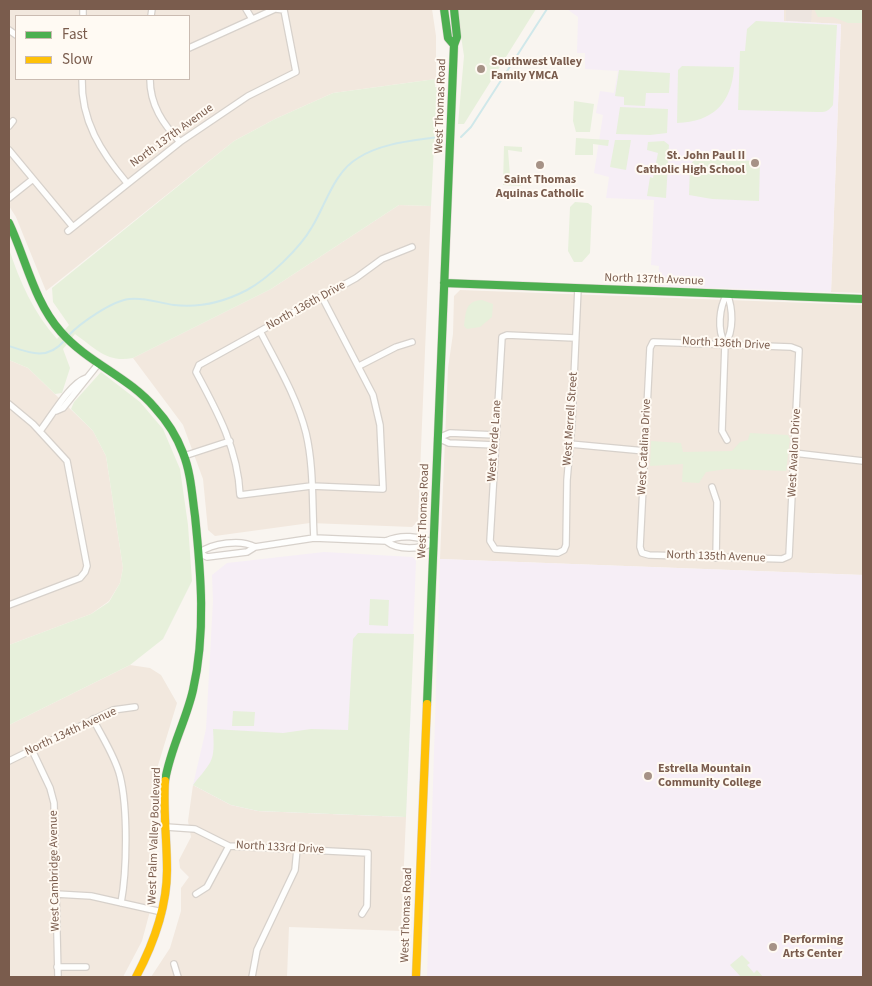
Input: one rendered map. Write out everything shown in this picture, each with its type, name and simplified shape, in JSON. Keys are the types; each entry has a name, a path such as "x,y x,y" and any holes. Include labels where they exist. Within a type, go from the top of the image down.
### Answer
{"street":[{"path":"246,9 252,19"},
{"path":"190,48 275,9 284,10"},
{"name":"West Thomas Road","path":"444,9 448,38 454,45"},
{"name":"West Thomas Road","path":"416,977 454,45 457,37 454,9"},
{"name":"North 137th Avenue","path":"33,179 70,229 180,142 248,96 296,72 284,10"},
{"path":"82,80 84,112 104,154 126,183"},
{"path":"150,80 154,106 165,125 180,142"},
{"path":"9,150 33,179 9,198"},
{"name":"West Palm Valley Boulevard","path":"9,223 37,295 62,332 99,363 138,390 154,407 171,428 184,456 190,481 199,553 202,601 200,654 193,693 167,770 167,871 162,912 154,942 136,977"},
{"name":"North 136th Drive","path":"230,441 219,414 196,372 199,365 356,278 382,259 412,247"},
{"name":"North 137th Avenue","path":"444,283 863,299"},
{"name":"West Merrell Street","path":"491,546 498,550 558,553 564,550 578,288"},
{"path":"725,344 720,336 722,303 727,294"},
{"path":"726,440 722,430 725,344 730,337 731,320 731,303 727,294"},
{"path":"184,456 230,441 239,474 240,495 311,486 383,489 380,425 373,395 322,297"},
{"path":"260,331 301,415 310,456 314,538"},
{"name":"West Verde Lane","path":"491,546 492,472 502,337 507,335 576,338"},
{"path":"358,366 412,342"},
{"name":"North 136th Drive","path":"654,342 725,344 799,350"},
{"name":"West Catalina Drive","path":"642,553 640,547 650,348 654,342"},
{"name":"West Avalon Drive","path":"789,556 799,350"},
{"path":"40,431 56,411 57,405 70,395 80,380 86,378 99,363"},
{"path":"9,404 33,424 67,461 86,566 85,572 80,578 9,605"},
{"path":"438,438 450,433 496,435"},
{"path":"438,438 449,443 495,445"},
{"path":"570,444 645,450"},
{"path":"794,454 863,461"},
{"path":"712,487 717,502 716,558"},
{"path":"255,547 246,542 206,548 199,553 207,557 247,552 255,547 314,538 386,541 395,537 422,538 433,543"},
{"path":"386,541 393,546 422,548 433,543"},
{"name":"North 135th Avenue","path":"642,553 649,555 716,558 782,559 789,556"},
{"name":"North 134th Avenue","path":"9,761 113,710 135,708"},
{"path":"93,720 120,776 126,867 121,904"},
{"name":"West Cambridge Avenue","path":"32,750 54,803 58,977"},
{"name":"North 133rd Drive","path":"166,827 195,829 229,846 368,853 367,906 362,914"},
{"path":"196,894 207,887 229,846"},
{"path":"252,977 257,950 295,870 296,849"},
{"path":"56,894 81,895 162,912"},
{"path":"174,964 178,977"},
{"path":"57,967 86,967"}],"shaded area":[{"path":"9,9 432,9 436,36 436,79 333,93 275,119 234,141 46,291 16,217 9,206"},
{"name":"St. John Paul II Catholic High School","path":"567,9 784,9 784,21 841,24 831,292 658,286 659,266 651,265 654,200 606,198 609,177 594,173 603,115 596,113 600,91 614,93 618,71 585,69 585,53 577,53 578,17"},
{"path":"784,9 863,9 863,293 831,292 841,24 784,21"},
{"path":"786,9 812,9 811,22 786,21"},
{"path":"399,205 431,206 418,521 412,527 310,523 215,536 208,530 203,479 183,425 133,358 271,289"},
{"path":"460,290 863,305 863,575 440,559 448,368 453,334 454,296"},
{"path":"9,360 28,368 93,431 106,456 123,568 120,583 109,601 91,614 9,645"},
{"path":"324,552 413,557 416,561 406,817 258,811 231,805 193,785 206,729 213,601 212,575 227,563"},
{"name":"Estrella Mountain Community College","path":"440,559 863,575 863,977 427,977"},
{"path":"130,665 150,668 161,675 177,703 156,772 154,896 142,941 123,977 9,977 9,725"},
{"path":"193,785 231,805 258,811 406,817 401,931 289,927 287,977 151,977 170,948 181,911 181,888 189,877 180,868 179,860 191,837 188,821"}],"green space":[{"name":"Southwest Valley Family YMCA","path":"457,9 536,9 464,124 458,124 464,56"},
{"path":"814,9 863,9 863,23 848,23 833,17 818,17"},
{"path":"756,21 837,25 833,105 830,109 820,112 738,110 740,51 745,51 747,29"},
{"path":"682,66 734,67 729,91 725,100 718,108 701,119 677,123 678,70"},
{"path":"619,70 670,73 669,93 646,93 645,106 624,105 624,97 615,96"},
{"path":"436,79 431,206 399,205 271,289 133,358 109,357 75,334 63,349 70,368 62,393 55,394 28,368 9,360 9,249 28,296 48,329 57,339 69,325 53,302 52,288 234,141 275,119 333,93"},
{"path":"574,101 594,104 590,132 576,132 573,121"},
{"path":"620,107 668,109 667,133 650,135 616,134"},
{"path":"576,138 609,140 608,146 593,144 593,155 575,155"},
{"path":"615,140 631,140 626,170 610,167"},
{"path":"664,141 669,145 666,198 647,196 650,177 653,178 658,153 647,150 648,142"},
{"path":"504,146 522,147 522,152 508,150 510,176 507,176 507,182 513,183 514,178 521,179 521,186 503,185"},
{"path":"695,159 760,161 759,201 712,199 689,195 690,165"},
{"path":"575,202 588,203 592,206 590,253 582,262 574,262 568,251 570,207"},
{"path":"482,300 493,304 492,317 480,327 467,329 464,326 467,308 472,303"},
{"path":"101,372 140,402 163,429 180,469 188,525 192,581 163,639 130,665 9,725 9,645 91,614 109,602 120,583 123,568 106,456 93,431 71,409 74,402"},
{"path":"750,433 788,435 790,439 786,471 727,469 706,472 699,483 682,482 683,464 650,466 651,441 681,443 683,452 732,451 740,442 748,440"},
{"path":"370,599 389,600 388,626 369,625"},
{"path":"358,633 414,634 406,817 258,811 231,805 193,785 209,765 213,755 213,729 283,733 311,729 348,730 353,639"},
{"path":"233,711 255,712 254,726 232,726"},
{"path":"742,955 750,963 747,965 754,973 757,970 763,977 741,977 730,965"}],"waterway":[{"path":"461,137 471,127 547,9"},
{"path":"68,336 97,313 129,299 152,300 174,305 193,306 221,301 247,290 274,270 300,244 312,227 331,189 350,164 377,149 407,141 438,137"},
{"path":"9,346 32,353 46,353 59,346 65,340"}],"traffic: fast":[{"path":"444,9 448,38 454,45"},
{"path":"427,704 454,45 457,37 454,9"},
{"path":"9,223 37,294 52,320 61,332 83,353 145,397 164,418 175,435 186,461 190,476 199,560 201,603 200,647 193,690 170,758 165,781"},
{"path":"444,283 863,299"}],"traffic: slow":[{"path":"416,977 427,704"},
{"path":"136,977 154,938 165,898 167,870 165,781"}],"place":[{"name":"Southwest Valley Family YMCA","path":"481,69"},
{"name":"St. John Paul II Catholic High School","path":"755,163"},
{"name":"Saint Thomas Aquinas Catholic","path":"540,165"},
{"name":"Estrella Mountain Community College","path":"648,776"},
{"name":"Performing Arts Center","path":"773,947"}]}
